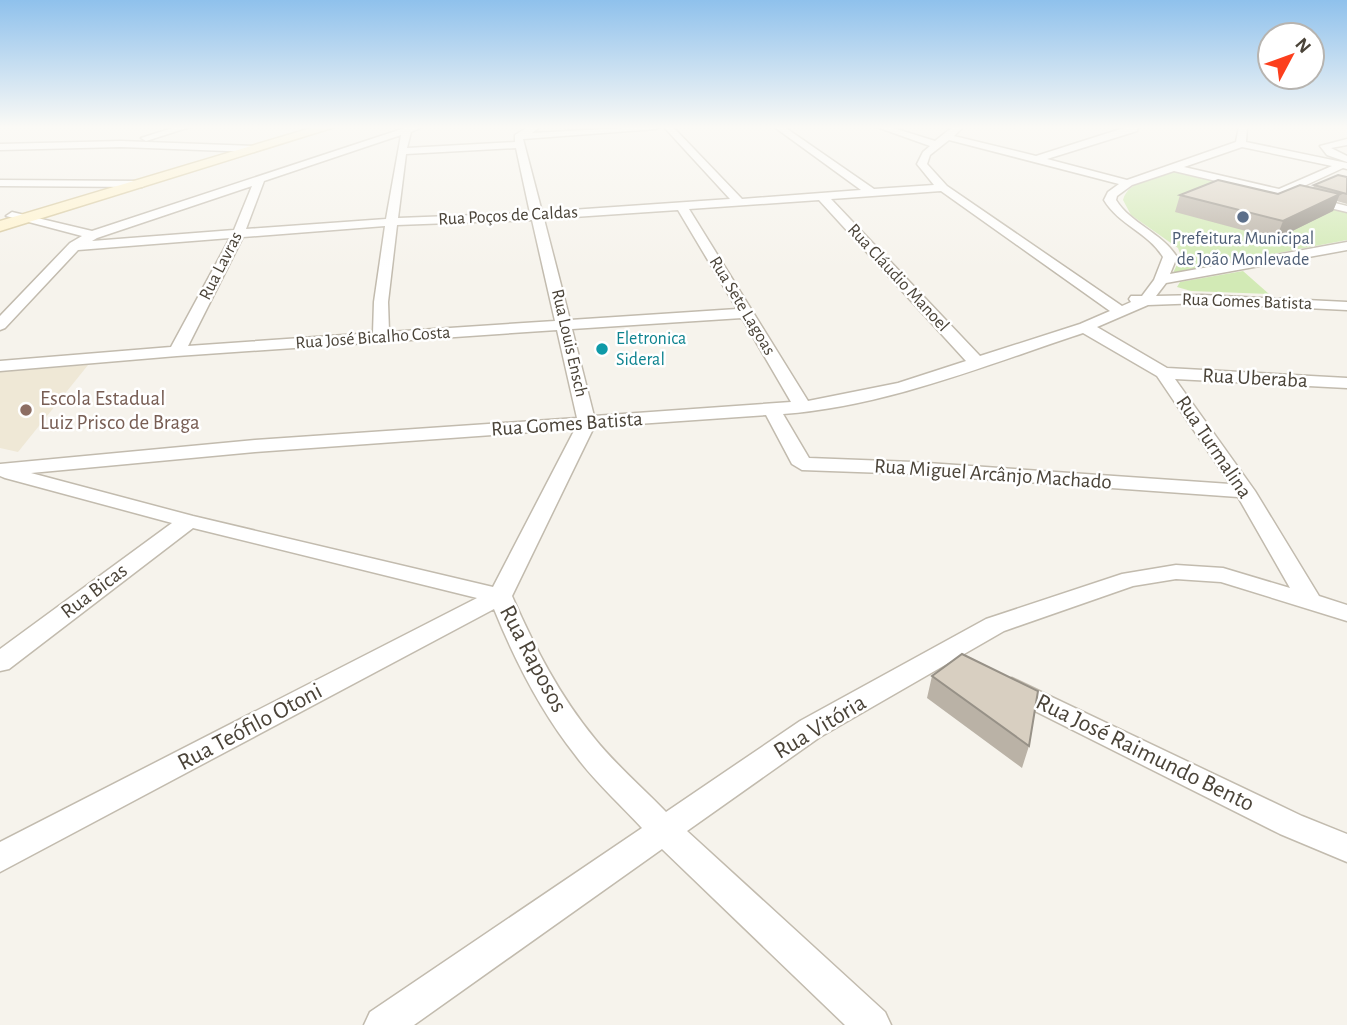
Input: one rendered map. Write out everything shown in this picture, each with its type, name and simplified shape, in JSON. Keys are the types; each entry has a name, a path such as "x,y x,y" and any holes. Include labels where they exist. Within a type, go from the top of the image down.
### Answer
{"street":[{"path":"9,220 166,174"},
{"path":"0,325 74,246 93,235 273,174"},
{"path":"381,338 381,302 398,174"},
{"name":"Rua Louis Ensch","path":"500,596 587,423 527,174"},
{"path":"712,174 738,201"},
{"path":"844,174 870,192"},
{"path":"928,174 943,188 1078,279 1121,312"},
{"path":"1094,174 1128,183"},
{"path":"1078,279 1110,292 1146,301 1161,279 1170,257 1166,247 1117,214 1110,200 1115,190 1153,174"},
{"path":"1202,174 1347,209"},
{"path":"1280,192 1321,174"},
{"name":"Rua Lavras","path":"177,351 239,233 260,178"},
{"path":"0,183 136,183"},
{"name":"Rua Poços de Caldas","path":"74,246 392,222 538,216 943,188"},
{"name":"Rua Cláudio Manoel","path":"821,195 976,362"},
{"name":"Rua Sete Lagoas","path":"681,205 803,407"},
{"path":"9,220 93,235"},
{"path":"1161,279 1347,246"},
{"path":"1316,253 1347,252"},
{"name":"Rua Gomes Batista","path":"0,470 255,446 773,411 902,387 1085,327 1146,301 1202,299 1347,306"},
{"name":"Rua José Bicalho Costa","path":"0,366 177,351 747,313"},
{"name":"Rua Turmalina","path":"1085,327 1163,373 1245,491 1310,600"},
{"name":"Rua Uberaba","path":"1163,373 1347,383"},
{"name":"Rua Miguel Arcânjo Machado","path":"773,411 802,464 913,468 1245,491"},
{"name":"Rua Raposos","path":"0,470 189,521 500,596 523,650 547,694 586,749 664,830 872,1025"},
{"name":"Rua Bicas","path":"0,662 189,521"},
{"name":"Rua Vitória","path":"383,1025 810,729 969,667 995,625 1130,579 1165,573 1223,575 1347,612"},
{"name":"Rua Teófilo Otoni","path":"0,858 500,596"},
{"name":"Rua José Raimundo Bento","path":"969,667 1292,825 1347,848"}],"shaded area":[{"name":"Escola Estadual Luiz Prisco de Braga","path":"88,365 18,452 0,448 0,372"}],"green space":[{"path":"1163,174 1192,174 1347,211 1347,240 1173,273 1181,256 1178,248 1131,215 1123,200 1126,193 1137,183"},
{"path":"1243,271 1269,294 1191,291 1177,287 1180,282"}],"building":[{"path":"1338,175 1347,177 1347,194 1314,185"},
{"path":"1218,180 1278,194 1300,185 1340,194 1283,221 1180,195"},
{"path":"962,654 1038,691 1029,746 932,676"}],"place":[{"name":"Prefeitura Municipal de João Monlevade","path":"1243,217"},
{"name":"Eletronica Sideral","path":"602,349"},
{"name":"Escola Estadual Luiz Prisco de Braga","path":"26,410"}]}
